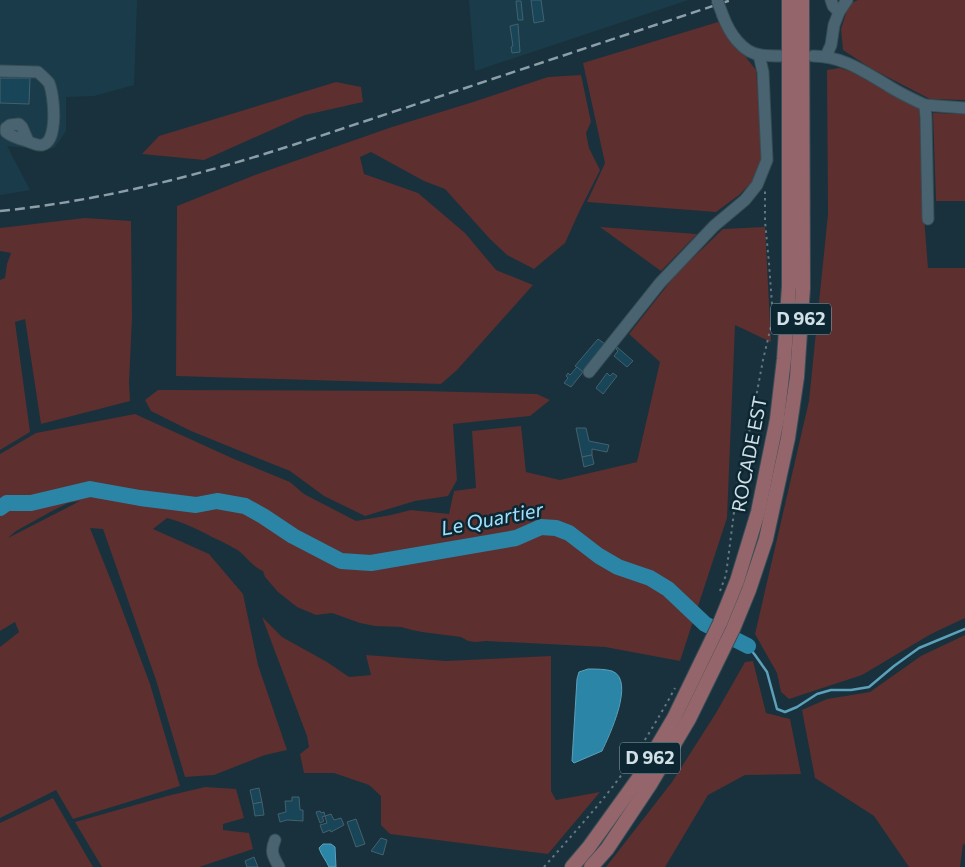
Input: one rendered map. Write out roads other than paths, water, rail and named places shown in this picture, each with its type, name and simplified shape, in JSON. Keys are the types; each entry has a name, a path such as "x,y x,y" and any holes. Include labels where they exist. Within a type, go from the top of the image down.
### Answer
{"main road":[{"name":"ROCADE EST","path":"572,867 589,847 638,779 674,718 714,638 737,581 758,512 776,420 784,359 789,286 789,0"},
{"name":"ROCADE EST","path":"591,867 607,849 651,784 689,719 733,629 749,590 766,539 788,438 797,376 804,288 802,0"}],"street":[{"path":"717,0 731,34 748,50 760,55 781,56"},
{"path":"831,0 833,6 839,12"},
{"path":"826,56 831,44 834,25 839,12 847,0"},
{"path":"589,372 660,283 714,226 745,200 757,185 767,160 763,72 760,55"},
{"path":"813,56 826,56 845,62 925,105 965,108"},
{"path":"0,71 38,72 48,83 54,109 50,139 40,145 28,142"},
{"path":"925,105 928,219"},
{"path":"275,840 272,847 272,855 279,867"}],"water":[{"path":"588,669 609,670 619,676 622,685 621,696 615,721 602,751 574,763 572,761 577,679 579,672"},
{"path":"323,844 331,844 335,847 336,867 329,867 322,855 319,848"}],"waterway":[{"name":"Le Quartier","path":"0,508 7,503 31,503 90,489 196,505 217,501 245,506 293,536 341,561 371,563 516,538 541,527 556,528 569,533 599,556 618,567 650,578 668,589 705,624 748,646"},
{"name":"Le Quartier","path":"748,646 767,672 777,709 785,712 797,707 817,694 831,690 851,690 869,687 919,648 965,629"}],"railway":[{"path":"0,211 38,207 113,194 223,166 296,144 731,0"}]}
